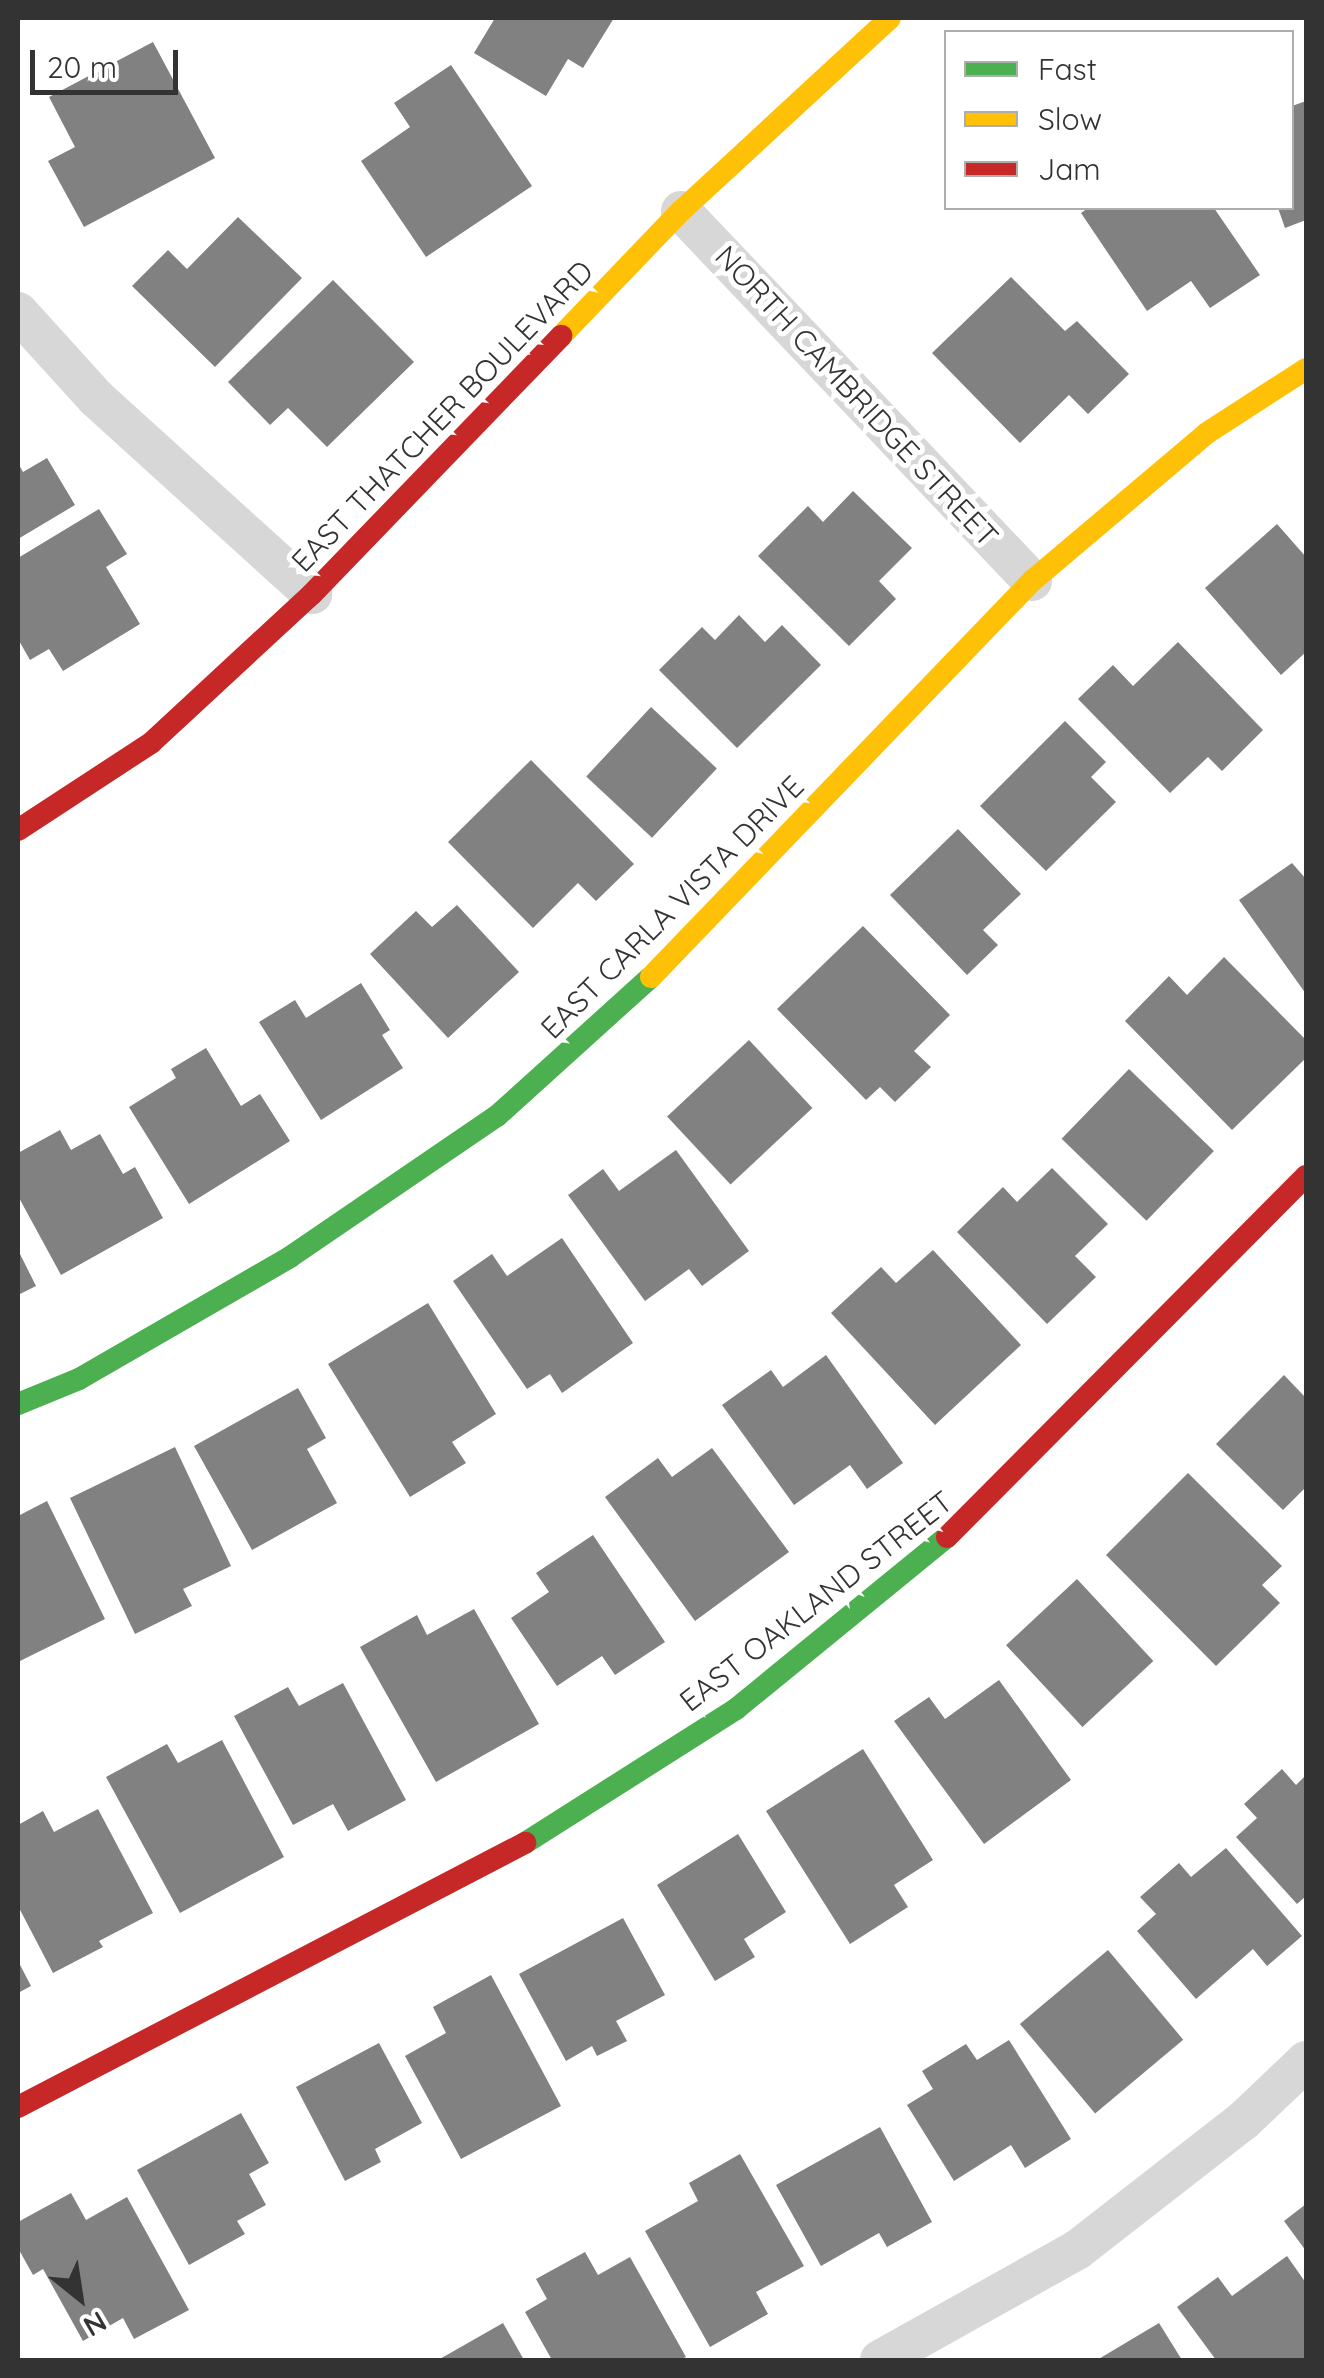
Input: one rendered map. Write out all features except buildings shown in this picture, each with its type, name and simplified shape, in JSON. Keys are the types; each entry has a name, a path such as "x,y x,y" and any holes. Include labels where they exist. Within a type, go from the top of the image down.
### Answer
{"street":[{"name":"EAST THATCHER BOULEVARD","path":"18,830 151,743 312,594 681,211 890,18"},
{"name":"NORTH CAMBRIDGE STREET","path":"681,211 1032,582"},
{"path":"18,312 96,398 312,594"},
{"name":"EAST CARLA VISTA DRIVE","path":"18,1404 78,1378 290,1257 497,1116 616,1013 1032,582 1207,433 1306,369"},
{"name":"EAST OAKLAND STREET","path":"18,2106 552,1829 736,1709 970,1519 1306,1176"},
{"path":"880,2360 1076,2250 1243,2121 1306,2062"}],"traffic: fast":[{"path":"18,1404 79,1379 290,1257 497,1116 651,977"},
{"path":"525,1843 736,1709 947,1537"}],"traffic: slow":[{"path":"561,336 681,211 890,18"},
{"path":"651,977 1032,581 1207,433 1306,369"}],"traffic: jam":[{"path":"18,830 151,743 312,594 561,336"},
{"path":"947,1537 1306,1176"},
{"path":"18,2107 525,1843"}]}
